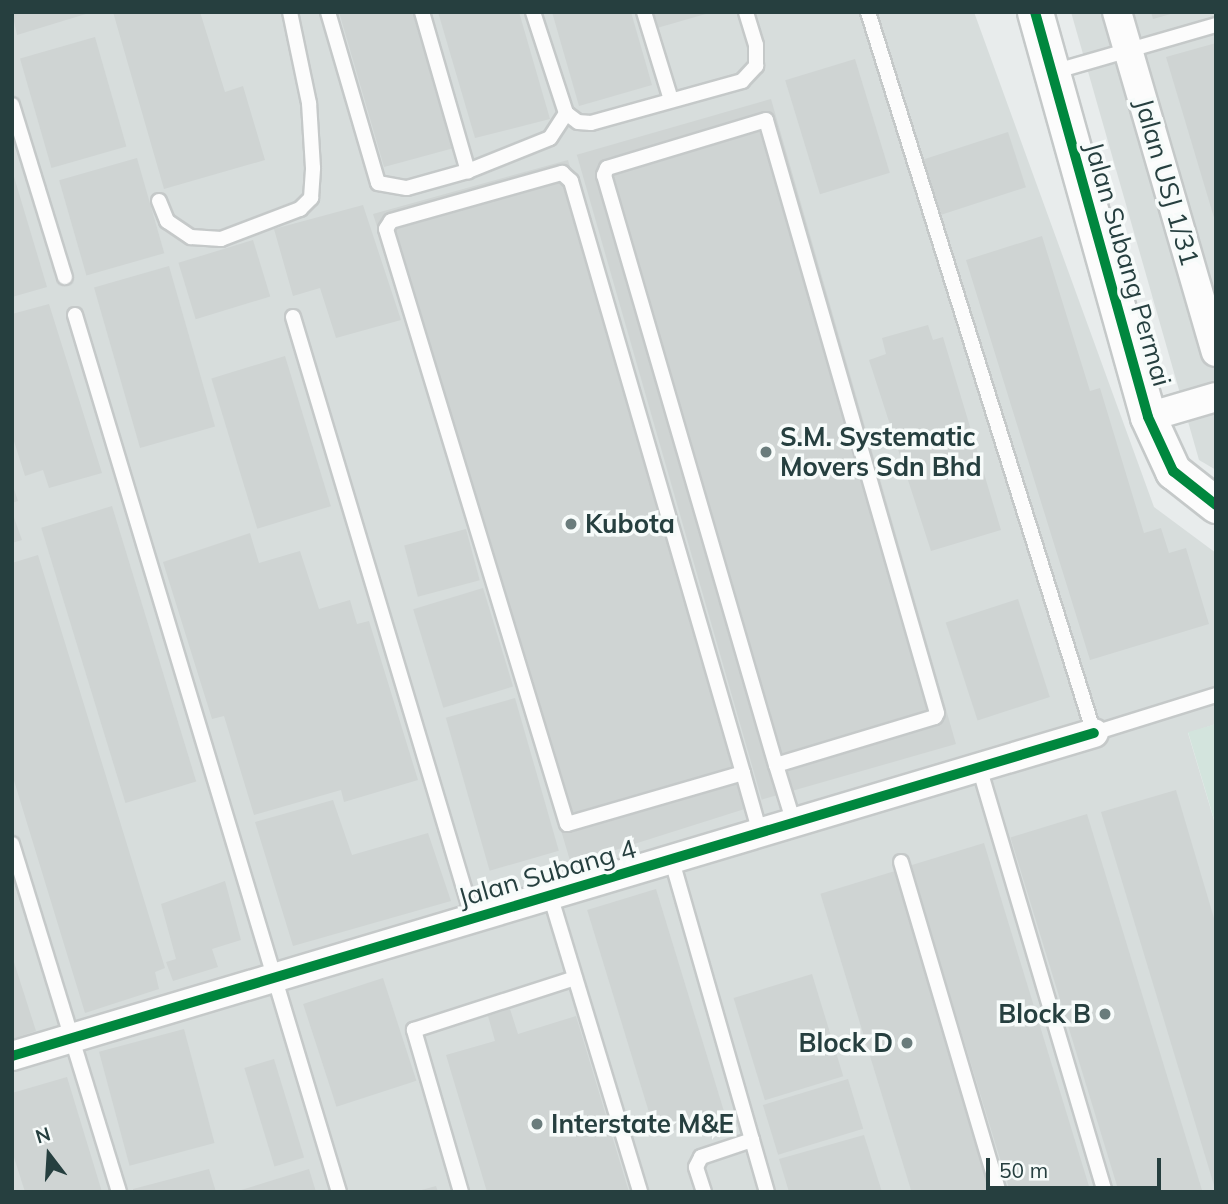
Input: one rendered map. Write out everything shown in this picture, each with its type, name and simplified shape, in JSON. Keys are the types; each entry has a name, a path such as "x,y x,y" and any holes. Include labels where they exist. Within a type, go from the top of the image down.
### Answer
{"street":[{"name":"Jalan Subang Permai","path":"1035,12 1148,417 1173,471 1216,505"},
{"name":"Jalan USJ 1/31","path":"1117,12 1216,352"},
{"path":"1148,417 1216,397"},
{"name":"Jalan Subang 4","path":"12,1056 1094,733"}],"lane":[{"path":"159,201 167,221 191,237 222,239 300,209 310,198 313,168 309,103 290,12"},
{"path":"328,12 378,183 407,188 468,171 550,138 566,113"},
{"path":"422,12 468,171"},
{"path":"533,12 566,113 578,122 591,123 742,81 756,66 756,45 746,12"},
{"path":"644,12 671,100"},
{"path":"868,12 1094,733"},
{"path":"1052,72 1216,25"},
{"path":"12,105 65,277"},
{"path":"776,765 935,717 937,713 766,120 607,168 604,175 776,765 794,823"},
{"path":"743,773 567,824 386,229 391,221 562,173 571,181 743,773 760,833"},
{"path":"75,315 339,1192"},
{"path":"293,317 473,918"},
{"name":"Jalan Subang 4","path":"1094,733 1216,695"},
{"path":"979,767 1105,1192"},
{"path":"12,844 119,1192"},
{"path":"672,861 767,1192"},
{"path":"901,862 999,1192"},
{"path":"550,895 640,1192"},
{"path":"461,1192 414,1030 575,978"},
{"path":"704,1192 696,1167 701,1157 752,1140"}],"shaded area":[{"path":"12,12 974,12 1154,507 1216,553 1216,724 1188,733 1216,827 1216,1192 12,1192"},
{"path":"1071,12 1216,12 1216,470 1199,460"},
{"path":"1216,724 1216,826 1188,732"}],"building":[{"path":"12,12 89,12 89,13 17,35"},
{"path":"113,12 200,12 225,92 243,86 265,160 164,189"},
{"path":"339,12 415,12 454,148 384,167"},
{"path":"438,12 519,12 550,119 475,138"},
{"path":"552,12 631,12 652,85 579,106"},
{"path":"652,12 709,12 709,13 657,28"},
{"path":"1151,12 1174,12 1174,13 1153,19"},
{"path":"95,37 126,147 51,168 20,58"},
{"path":"1216,43 1216,221 1215,221 1166,57"},
{"path":"855,59 890,173 820,194 785,80"},
{"name":"S.M. Systematic Movers Sdn Bhd","path":"771,99 956,744 762,800 577,155"},
{"path":"1008,132 1026,187 941,215 923,160"},
{"path":"137,158 164,253 86,275 59,180"},
{"name":"Kubota","path":"568,160 751,807 571,864 431,393 373,214"},
{"path":"12,170 47,287 12,297"},
{"path":"363,205 401,320 336,338 320,288 293,296 274,229"},
{"path":"1042,236 1090,391 1100,388 1144,533 1161,528 1169,553 1186,548 1209,624 1090,660 966,260"},
{"path":"253,240 270,296 196,319 178,263"},
{"path":"169,266 215,427 140,448 94,287"},
{"path":"49,304 102,473 49,488 43,470 25,476 12,435 12,314"},
{"path":"928,325 933,340 943,337 1001,530 931,551 869,360 886,354 882,338"},
{"path":"285,356 331,506 257,529 211,379"},
{"path":"12,483 18,501 12,503"},
{"path":"112,506 196,781 125,803 41,528"},
{"path":"12,512 22,540 12,543"},
{"path":"466,529 480,580 418,597 404,546"},
{"path":"250,533 259,563 300,551 319,609 350,600 357,624 369,621 418,780 344,802 341,790 254,815 224,716 212,719 163,562"},
{"path":"38,555 165,968 155,972 159,989 85,1013 12,774 12,563"},
{"path":"483,588 513,686 443,708 413,609"},
{"path":"1018,599 1050,697 978,720 946,622"},
{"path":"515,698 559,851 490,871 446,718"},
{"path":"1176,790 1216,925 1216,1192 1101,812"},
{"path":"333,800 352,855 428,833 451,901 293,946 255,822"},
{"name":"Block B","path":"1087,814 1202,1192 1119,1192 1010,837"},
{"path":"984,843 1090,1191 1010,1192 910,866"},
{"name":"Block D","path":"895,871 993,1192 912,1192 820,894"},
{"path":"225,881 241,940 212,949 218,967 173,981 166,962 176,959 161,904"},
{"path":"656,889 725,1115 656,1136 587,910"},
{"path":"12,956 36,1031 12,1039"},
{"path":"812,974 843,1076 765,1100 734,998"},
{"path":"383,978 416,1081 336,1107 303,1004"},
{"name":"Interstate M&E","path":"510,1009 518,1034 576,1016 629,1192 487,1192 446,1055 495,1041 488,1016"},
{"path":"184,1029 215,1143 130,1166 99,1052"},
{"path":"274,1059 304,1157 274,1167 244,1068"},
{"path":"67,1077 102,1192 25,1192 12,1151 12,1093"},
{"path":"848,1079 863,1129 778,1155 763,1105"},
{"path":"864,1135 882,1192 789,1192 779,1159"},
{"path":"209,1169 216,1192 133,1192 133,1189"},
{"path":"309,1169 316,1192 238,1192 238,1191"},
{"path":"436,1186 438,1192 418,1192 418,1191"}],"cycle path":[{"path":"1035,12 1148,417 1173,471 1216,505"},
{"path":"12,1056 1094,733"}],"place":[{"name":"S.M. Systematic Movers Sdn Bhd","path":"766,452"},
{"name":"Kubota","path":"571,524"},
{"name":"Block B","path":"1105,1014"},
{"name":"Block D","path":"907,1043"},
{"name":"Interstate M&E","path":"537,1124"}]}
